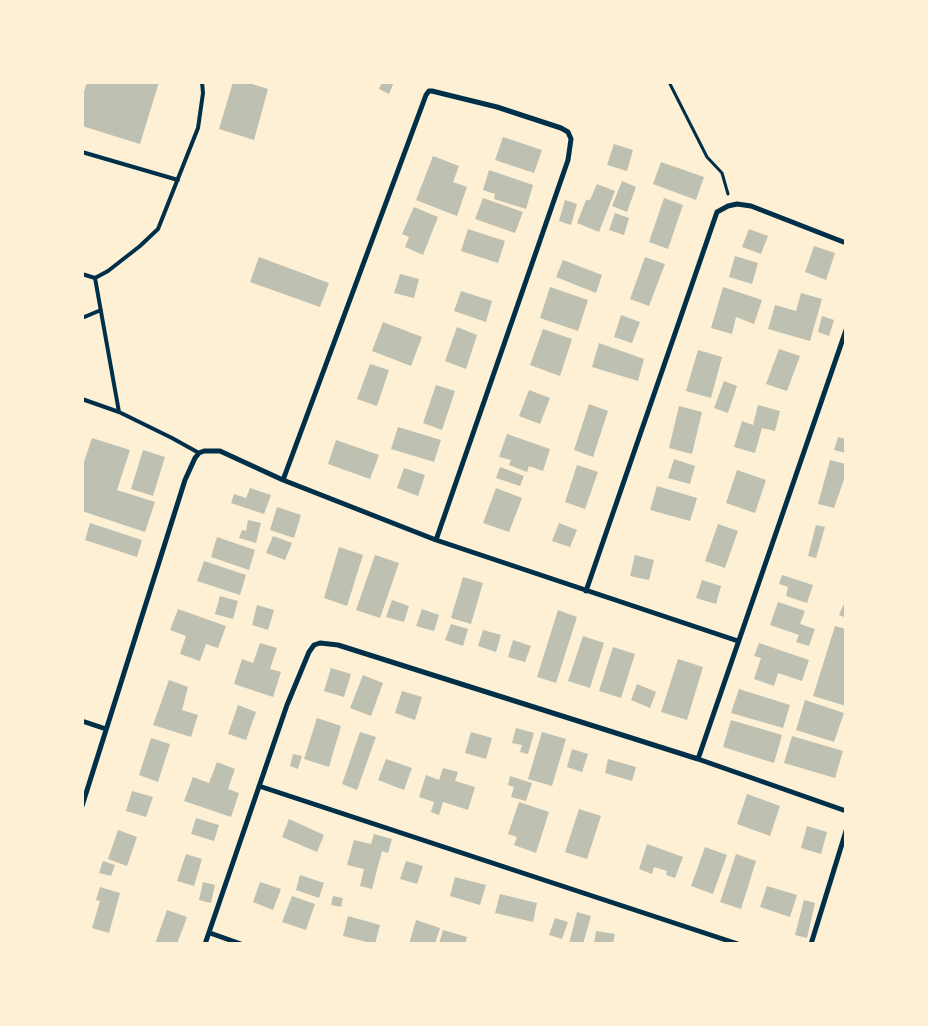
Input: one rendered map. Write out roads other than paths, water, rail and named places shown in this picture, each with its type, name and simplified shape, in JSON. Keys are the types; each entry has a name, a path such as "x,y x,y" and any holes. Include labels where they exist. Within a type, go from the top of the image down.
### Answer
{"street":[{"path":"282,480 429,91 497,107 561,128 568,132 571,139 568,160 436,540"},
{"path":"586,591 714,217 719,210 731,206 751,206 846,243"},
{"path":"698,759 846,330"},
{"path":"82,806 185,480 199,453 211,450 220,451 282,480 436,540 738,642"},
{"path":"206,944 287,705 309,652 318,644 330,643 698,759 846,811"},
{"path":"82,721 106,729"},
{"path":"259,786 738,944"},
{"path":"810,944 846,831"},
{"path":"210,933 241,944"}],"lane":[{"path":"82,274 95,278 108,271 158,228 198,128 203,93 202,82"},
{"path":"82,152 178,180"},
{"path":"95,278 119,412"},
{"path":"82,318 101,310"},
{"path":"82,399 119,412 199,453"}]}
